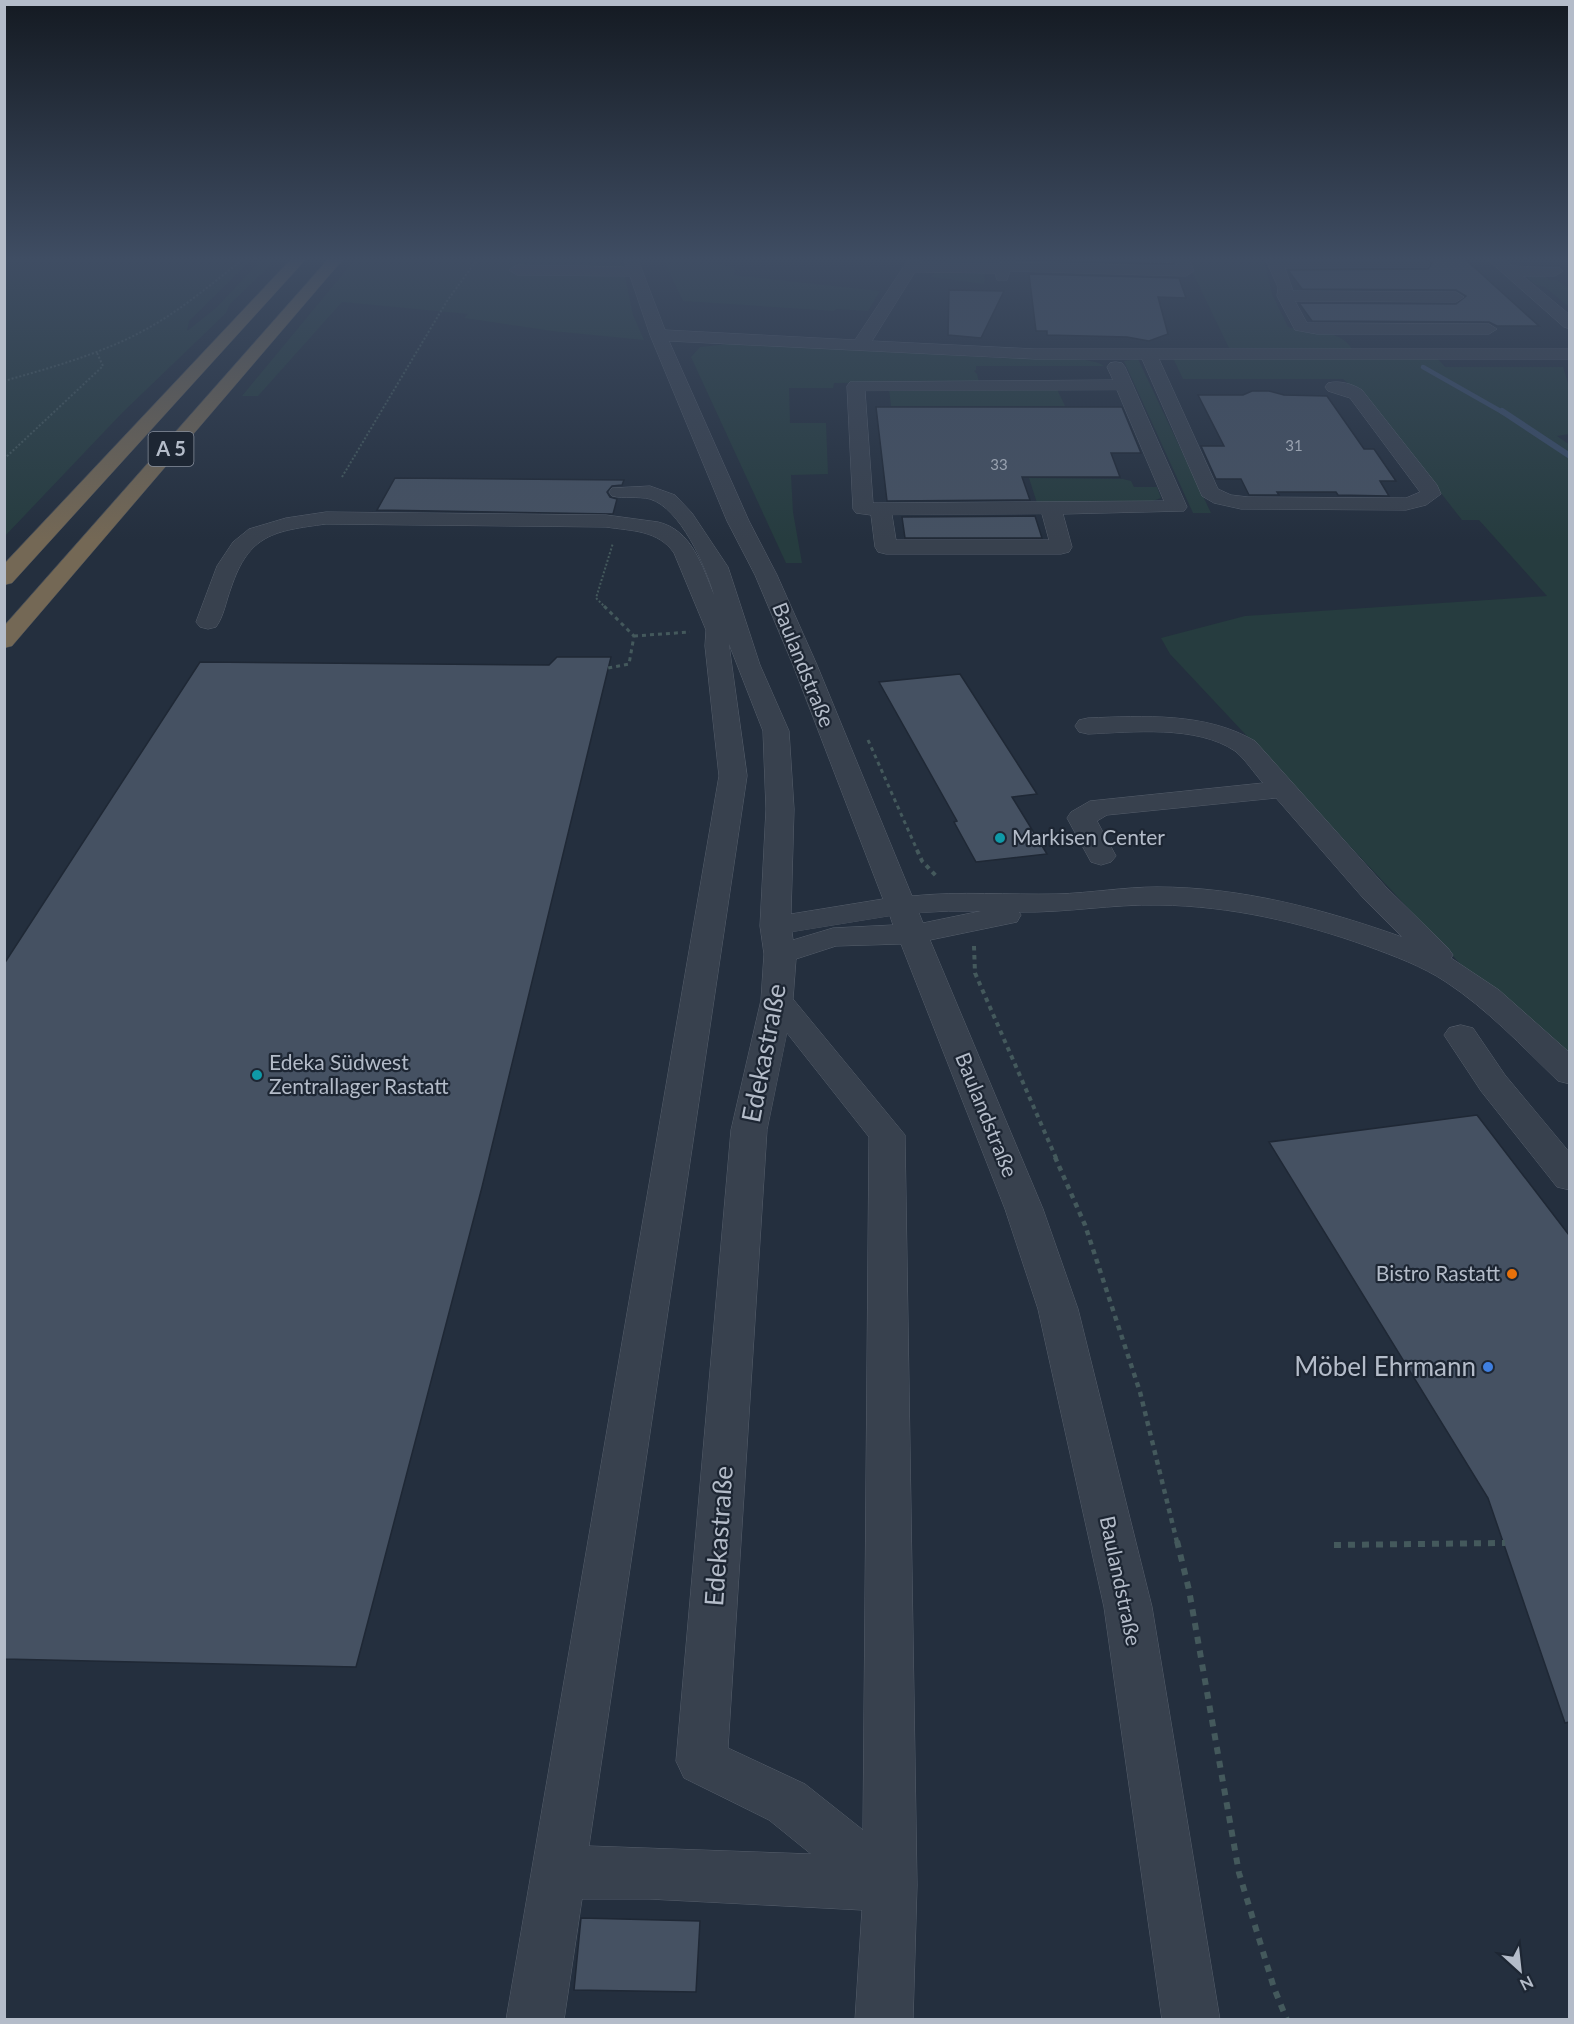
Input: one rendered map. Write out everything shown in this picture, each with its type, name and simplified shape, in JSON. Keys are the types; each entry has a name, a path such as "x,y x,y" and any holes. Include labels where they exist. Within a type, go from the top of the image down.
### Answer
{"highway":[{"name":"A 5","path":"4,578 214,351"},
{"name":"A 5","path":"4,641 256,351"}],"street":[{"name":"Baulandstraße","path":"665,351 738,521 766,575 805,665 1024,1209 1058,1309 1128,1607 1191,2019"},
{"path":"976,351 1148,354 1213,351"},
{"path":"1245,351 1363,354 1425,351"},
{"path":"1543,351 1569,354"},
{"path":"1113,352 1124,385 1177,507 863,509 855,386 1124,385"},
{"path":"1148,354 1169,386 1209,492 1215,497 1261,504 1406,504 1427,498 1431,494 1430,489 1356,394 1350,390 1334,387"},
{"name":"Edekastraße","path":"620,507 650,492 668,499 685,517 717,567 748,664 776,731 780,810 777,1000 749,1130 702,1761 787,1802 890,1885"},
{"path":"208,622 228,566 238,552 250,537 283,524 326,518 620,507 675,539 685,553 718,630 717,646 733,776 535,2019"},
{"path":"881,508 886,547 1061,547 1051,507"},
{"path":"1088,726 1146,724 1215,733 1237,739 1374,893 1455,974 1497,1003 1569,1073"},
{"path":"1101,856 1081,818 1100,807 1283,789"},
{"name":"Edekastraße","path":"777,940 833,938 908,920 1061,903 1157,896 1294,913 1348,928 1404,948 1455,974"},
{"path":"777,1000 887,1135 890,1885 884,2019"},
{"path":"1461,1035 1493,1083 1569,1178"},
{"path":"559,1872 649,1873 890,1885"}],"path":[{"path":"4,381 100,351"},
{"path":"342,477 417,351"},
{"path":"4,459 103,366 97,353"},
{"path":"620,507 596,598 634,636 718,630"},
{"path":"608,668 629,664 634,636"},
{"path":"970,939 975,949 975,974 1084,1225 1140,1392 1189,1590 1239,1873 1274,1988 1287,2019"},
{"path":"1334,1545 1505,1543"}],"green space":[{"path":"5,351 186,351 122,413 5,536"},
{"path":"279,351 298,351 258,396 242,396"},
{"path":"696,351 896,351 996,358 1069,358 1095,362 1104,366 976,366 974,371 979,382 834,383 833,388 789,388 790,423 826,423 828,474 791,475 793,512 802,563 786,563 691,357"},
{"path":"1173,358 1437,358 1445,367 1563,367 1569,386 1569,434 1557,436 1570,445 1569,1073 1497,1003 1170,654 1161,638 1245,616 1547,596 1479,520 1462,520 1371,404 1343,379 1183,379"},
{"path":"1138,359 1211,513 1193,513 1124,361"},
{"path":"889,389 1057,389 1065,406 891,406"},
{"path":"1029,478 1123,479 1131,481 1134,487 1157,487 1161,498 1150,502 1037,503"}],"building":[{"path":"1252,391 1269,391 1284,395 1327,396 1364,449 1374,449 1396,481 1380,481 1389,496 1338,495 1336,492 1277,492 1279,495 1249,495 1241,479 1216,479 1201,446 1224,446 1198,395 1243,395"},
{"path":"876,407 1122,407 1141,453 1111,453 1120,477 1022,477 1030,500 887,501"},
{"path":"395,478 624,480 622,485 612,486 607,492 610,497 617,499 613,514 377,510"},
{"path":"1035,516 1042,538 905,538 902,517"},
{"name":"Edeka Südwest Zentrallager Rastatt","path":"557,657 611,657 482,1187 356,1667 4,1659 4,964 200,662 549,665"},
{"path":"960,674 1037,794 1012,797 1047,854 976,862 954,822 957,821 879,682"},
{"name":"Möbel Ehrmann","path":"1477,1115 1569,1235 1569,1722 1565,1723 1488,1498 1269,1142"},
{"path":"581,1918 700,1921 696,1992 574,1990"}],"waterway":[{"path":"1423,367 1504,413"},
{"path":"1502,411 1570,456"}],"place":[{"name":"Markisen Center","path":"1000,838"},
{"name":"Edeka Südwest Zentrallager Rastatt","path":"257,1075"},
{"name":"Bistro Rastatt","path":"1512,1274"},
{"name":"Möbel Ehrmann","path":"1488,1367"}]}
